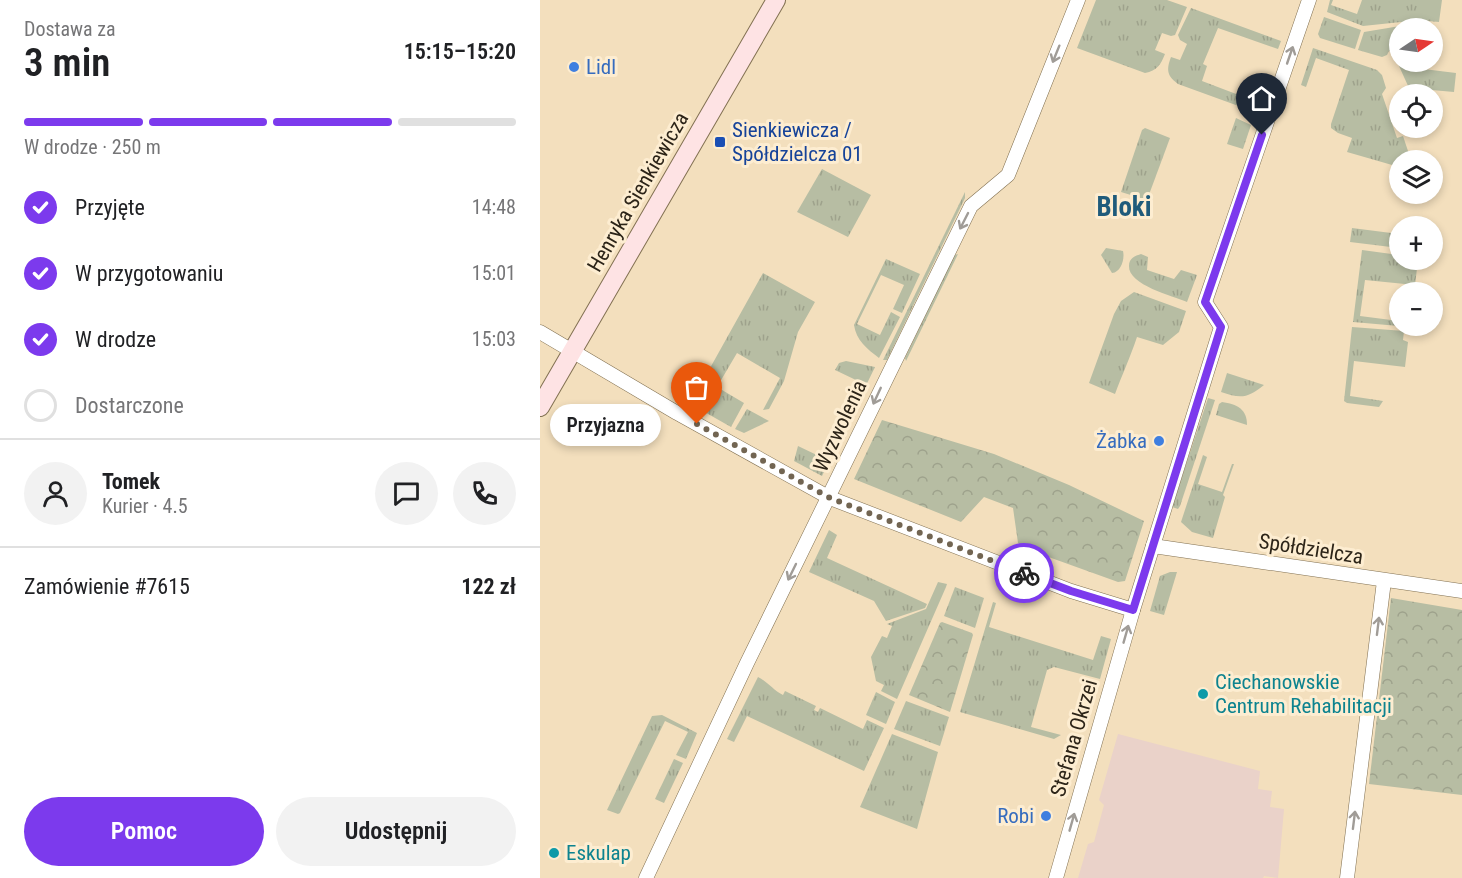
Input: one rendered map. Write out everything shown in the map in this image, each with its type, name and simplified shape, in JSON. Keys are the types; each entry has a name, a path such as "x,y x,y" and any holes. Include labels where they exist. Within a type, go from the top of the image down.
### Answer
{"street":[{"name":"Henryka Sienkiewicza","path":"540,407 776,0"},
{"name":"Wyzwolenia","path":"646,878 747,663 830,498 890,369 971,206 1008,175 1078,0"},
{"path":"1153,546 1221,327 1205,302 1309,0"},
{"path":"540,332 677,413 830,498 1071,591 1133,610"},
{"name":"Spółdzielcza","path":"1153,546 1462,591"},
{"name":"Stefana Okrzei","path":"1056,878 1153,546"},
{"path":"1347,878 1384,581"}],"shaded area":[{"path":"1118,734 1260,771 1258,789 1272,791 1270,807 1284,809 1278,878 1264,876 1263,878 1078,878 1088,844 1094,842 1104,805 1099,800"}],"green space":[{"path":"1096,0 1167,0 1187,7 1175,35 1162,33 1155,50 1165,54 1156,69 1145,73 1077,48"},
{"path":"1330,0 1333,0 1331,5 1357,14 1362,0 1442,0 1440,18 1389,18 1389,23 1363,26 1327,12"},
{"path":"1191,8 1281,41 1278,49 1218,28 1203,64 1207,66 1202,81 1244,97 1247,89 1262,94 1255,112 1178,84 1170,75 1168,66 1171,57 1180,60 1187,44 1180,40 1178,35"},
{"path":"1324,17 1361,30 1355,49 1320,38 1318,34"},
{"path":"1389,28 1387,55 1382,57 1358,50 1364,32"},
{"path":"1313,48 1377,70 1382,75 1386,88 1382,94 1389,115 1389,138 1404,138 1408,150 1389,150 1389,164 1347,152 1352,138 1338,133 1331,128 1331,124 1349,70 1316,58 1306,87 1301,85"},
{"path":"1402,72 1456,73 1454,92 1443,91 1443,84 1407,84"},
{"path":"1236,118 1251,125 1243,149 1227,144"},
{"path":"1145,128 1170,138 1147,200 1121,192 1142,130"},
{"path":"822,169 871,195 848,237 797,212"},
{"path":"965,192 965,198 887,360 883,360"},
{"path":"1352,228 1389,233 1389,247 1350,242"},
{"path":"1106,248 1123,251 1122,265 1112,273 1101,255"},
{"path":"1362,250 1389,254 1389,270 1417,270 1415,282 1365,280 1360,316 1389,320 1389,325 1353,322"},
{"path":"958,254 906,361 905,358 949,266"},
{"path":"1141,254 1148,257 1147,270 1174,279 1181,270 1197,275 1187,302 1152,289 1136,279 1131,273 1129,263"},
{"path":"886,259 920,274 902,313 893,309 904,285 881,275 857,324 880,335 891,312 900,317 879,358 866,348 854,325"},
{"path":"763,273 815,302 798,332 784,381 769,409 763,410 780,378 737,353 717,387 744,403 731,427 694,406 695,395"},
{"path":"1134,292 1186,311 1179,332 1163,345 1137,337 1115,394 1089,383 1114,314 1121,301"},
{"path":"1352,327 1389,330 1389,336 1403,336 1403,340 1408,342 1405,367 1354,361 1350,396 1383,401 1379,407 1344,401"},
{"path":"846,361 875,367 822,476 794,461 798,446 821,457 858,381 835,370 839,363"},
{"path":"1227,373 1264,385 1244,396 1221,392"},
{"path":"1208,398 1215,400 1178,509 1172,507"},
{"path":"1222,402 1240,408 1247,419 1247,425 1216,415 1219,404"},
{"path":"747,409 769,421 744,433 735,429"},
{"path":"882,420 994,454 1069,485 1144,521 1125,581 1118,582 1043,555 1018,543 1013,508 984,497 961,522 854,479"},
{"path":"1203,455 1207,457 1198,484 1222,492 1232,464 1234,464 1223,495 1225,497 1213,538 1192,532 1181,522"},
{"path":"829,530 837,535 827,558 927,604 925,608 886,621 874,601 809,572"},
{"path":"1177,572 1164,615 1150,611 1160,576"},
{"path":"938,582 947,584 897,699 881,691 884,685 876,681 871,657 882,636 887,638 892,626 887,624 926,609"},
{"path":"955,587 984,598 975,628 944,616"},
{"path":"1391,598 1462,610 1462,795 1369,784"},
{"path":"993,602 996,603 989,627 1093,660 1101,636 1111,639 1100,679 1054,667 1047,670 1031,727 1061,735 1054,739 960,712"},
{"path":"942,622 973,635 950,712 909,695"},
{"path":"758,677 783,695 785,691 816,706 814,710 818,712 820,708 863,729 867,720 884,728 864,771 747,716 734,742 727,739"},
{"path":"876,692 895,702 886,724 866,715"},
{"path":"906,701 949,717 940,746 894,729"},
{"path":"662,715 697,733 686,759 676,755 688,732 665,721 620,813 607,810 652,716"},
{"path":"892,734 938,752 917,829 860,807"},
{"path":"674,759 683,763 664,803 655,799"}],"way so far":[{"path":"697,424 830,498 1024,573"}],"place":[{"name":"Lidl","path":"574,67"},
{"name":"Sienkiewicza / Spółdzielcza 01","path":"720,142"},
{"name":"Przyjazna","path":"697,424"},
{"name":"Żabka","path":"1159,441"},
{"name":"Ciechanowskie Centrum Rehabilitacji","path":"1203,694"},
{"name":"Robi","path":"1046,816"},
{"name":"Eskulap","path":"554,853"}],"district":[{"name":"Bloki","path":"1124,207"}],"route":[{"path":"1024,573 1071,591 1133,610 1221,327 1205,302 1262,135"}]}
